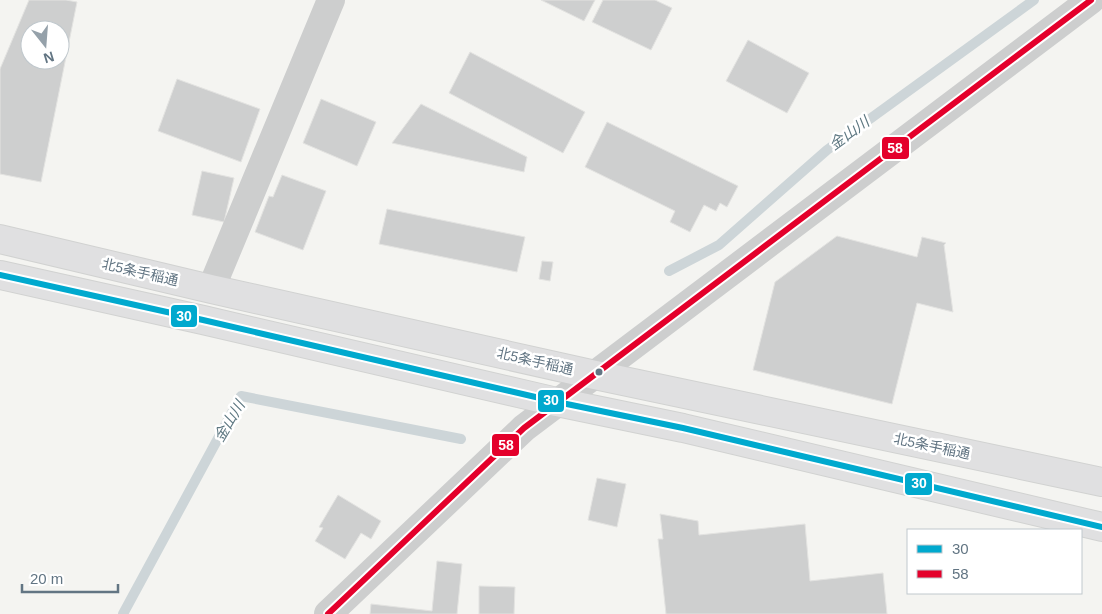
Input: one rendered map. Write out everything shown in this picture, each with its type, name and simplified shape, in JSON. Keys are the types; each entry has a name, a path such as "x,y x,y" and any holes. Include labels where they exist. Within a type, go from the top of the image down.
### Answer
{"highway":[{"name":"北5条手稲通","path":"0,239 595,374 1102,482"},
{"path":"0,275 558,402 683,428 1102,527"}],"street":[{"path":"211,288 331,0"},
{"path":"328,614 524,428 1091,0"}],"building":[{"path":"29,0 66,0 77,2 70,37 70,20 21,20"},
{"path":"541,0 595,0 584,21"},
{"path":"603,0 655,0 672,8 651,50 592,22"},
{"path":"20,21 20,70 63,70 41,182 0,174 0,69"},
{"path":"748,40 809,73 787,113 726,81"},
{"path":"470,52 585,112 563,153 449,93"},
{"path":"177,79 260,109 241,162 158,131"},
{"path":"321,99 376,122 357,166 303,143"},
{"path":"421,104 527,157 524,172 392,143"},
{"path":"607,122 738,186 727,207 720,203 716,211 704,205 690,232 670,222 675,211 585,167"},
{"path":"202,171 234,178 224,222 192,215"},
{"path":"282,175 326,191 303,250 255,232 269,196 273,197"},
{"path":"387,209 525,237 517,272 379,244"},
{"path":"837,236 917,257 922,237 946,243 944,245 953,312 917,303 892,404 753,370 775,282"},
{"path":"542,261 553,262 550,281 539,279"},
{"path":"597,478 626,484 617,527 588,520"},
{"path":"338,495 381,521 371,539 361,533 345,559 315,541 323,528 319,527"},
{"path":"660,514 698,521 699,535 805,524 810,581 883,573 887,614 666,614 658,539 663,539"},
{"path":"437,561 462,564 457,614 370,614 371,604 432,611"},
{"path":"479,586 515,587 514,614 479,614"}],"waterway":[{"name":"金山川","path":"669,271 719,245 827,150 1034,0"},
{"name":"金山川","path":"123,614 241,396 461,439"}],"transit line":[{"name":"58","path":"328,614 524,428 1091,0"},
{"name":"30","path":"0,275 557,402 683,428 1102,527"}]}
